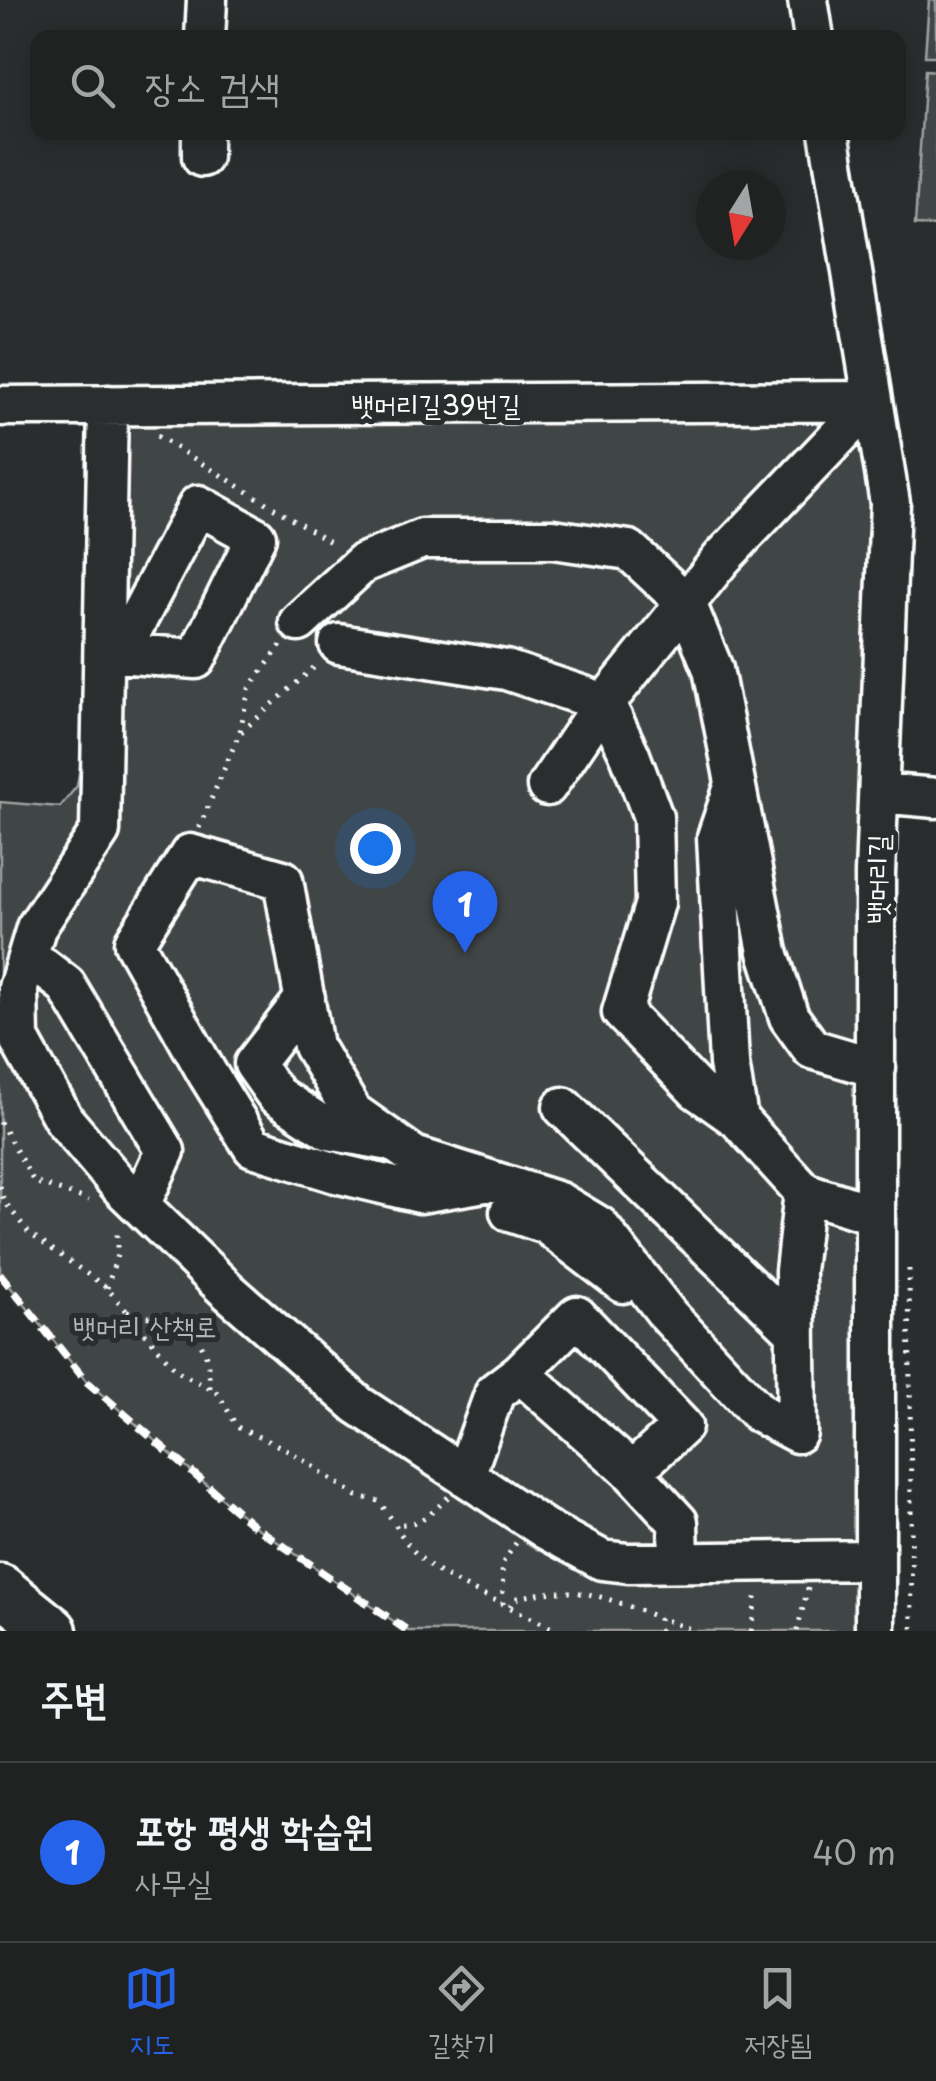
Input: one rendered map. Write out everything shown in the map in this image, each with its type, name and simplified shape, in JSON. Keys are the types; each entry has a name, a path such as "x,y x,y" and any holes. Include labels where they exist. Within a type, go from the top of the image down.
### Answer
{"main road":[{"path":"0,1589 52,1631"},
{"path":"0,1620 25,1631"}],"street":[{"path":"206,30 207,0"},
{"path":"808,0 813,30"},
{"name":"뱃머리길","path":"830,140 890,502 878,793 876,1631"},
{"path":"547,786 605,702 722,558 872,401"},
{"name":"뱃머리길39번길","path":"0,406 872,401"},
{"path":"108,405 100,831 36,928 18,988 20,1039 64,1120 126,1211 227,1290 358,1405 534,1521 602,1560 876,1560"},
{"path":"298,622 351,574 422,540 553,539 629,550 686,603 713,669 745,846 764,934 788,1017 812,1048 876,1068"},
{"path":"351,574 355,647 506,670 605,702 653,817 655,903 622,1012 698,1090 738,1119 804,1192 875,1214"},
{"path":"736,780 717,837 730,1064 738,1119"},
{"path":"878,793 936,798"},
{"path":"490,1181 420,1193 336,1173 253,1147 134,943 190,854 283,880 314,1046 352,1112 414,1156 559,1202 599,1226 668,1315 759,1413 796,1433 795,1271 804,1192"},
{"path":"28,956 66,985 165,1151 126,1211"},
{"path":"218,1092 254,1064 305,998"},
{"path":"254,1064 276,1094 329,1130 392,1141"},
{"path":"563,1108 796,1331"},
{"path":"441,1190 546,1224 661,1315 668,1315"},
{"path":"465,1475 495,1392 578,1316 682,1426 632,1472"},
{"path":"520,1373 632,1472 678,1522 680,1562"}],"path":[{"path":"108,405 351,574"},
{"path":"190,854 239,734 249,689 298,622"},
{"path":"239,734 355,647"},
{"path":"0,1122 34,1182 100,1206"},
{"path":"0,1186 4,1201 28,1234 108,1288 177,1371 218,1394 236,1427 288,1450 357,1496 379,1501 408,1550 452,1580 558,1631"},
{"path":"108,1288 118,1231 126,1211"},
{"path":"124,1310 178,1325 201,1338 210,1360 210,1389"},
{"path":"395,1524 411,1525 430,1516 465,1475"},
{"path":"506,1605 502,1564 534,1521"},
{"path":"797,1631 813,1561"},
{"path":"747,1562 757,1586 751,1631"},
{"path":"506,1605 544,1591 565,1590 606,1597 696,1631"},
{"path":"660,1618 660,1631"}],"green space":[{"path":"929,0 936,0 936,56 925,56"},
{"path":"925,70 936,71 936,226 915,225"},
{"name":"뱃머리 산책로","path":"872,401 870,1631 408,1631 253,1525 86,1381 0,1274 0,802 60,807 77,786 84,743 108,405"}],"railway":[{"path":"0,1274 86,1381 253,1525 408,1631"}],"place":[{"name":"포항 평생 학습원","path":"465,953"}]}
